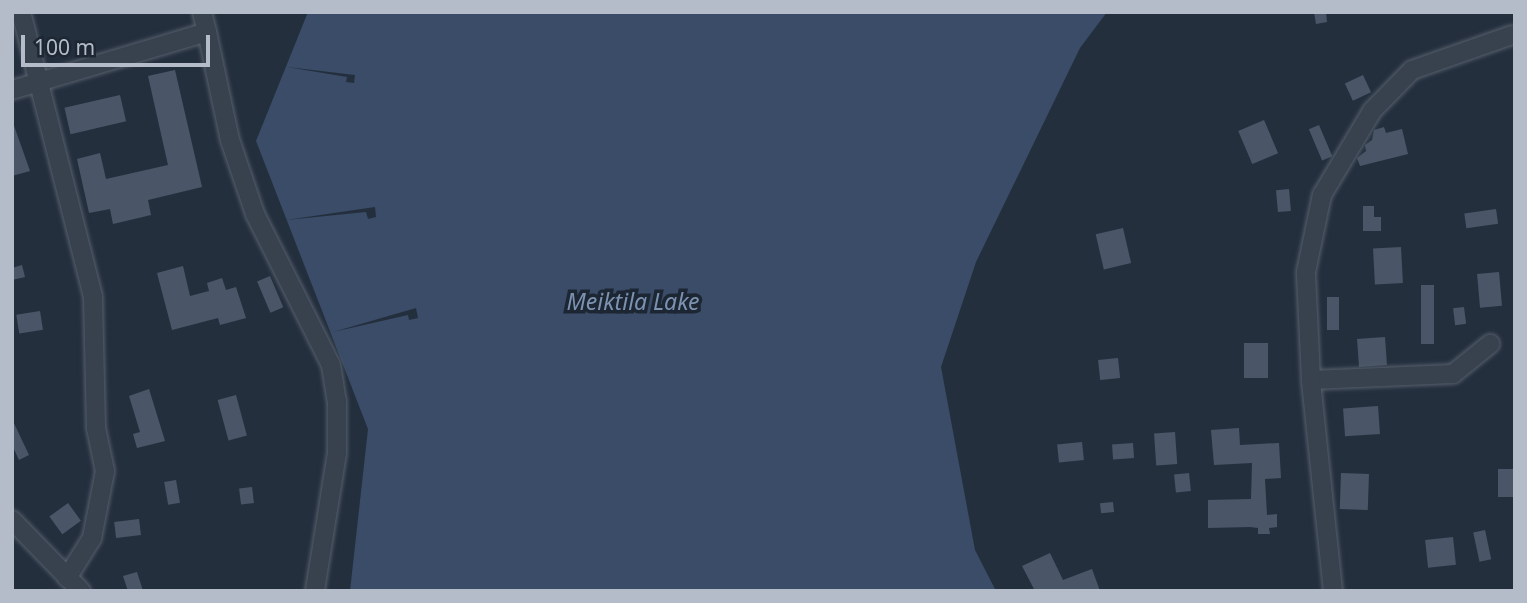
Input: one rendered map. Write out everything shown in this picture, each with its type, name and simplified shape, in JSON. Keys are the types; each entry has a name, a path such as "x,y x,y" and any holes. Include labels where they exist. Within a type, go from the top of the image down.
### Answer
{"street":[{"path":"21,12 93,297 96,428 105,471 92,538 67,578"},
{"path":"202,12 230,140 255,214 331,365 337,401 337,453 315,591"},
{"path":"12,90 207,33"},
{"path":"1333,591 1311,380 1306,272 1322,195 1372,111 1412,70 1512,35"},
{"path":"1311,380 1453,374 1490,344"},
{"path":"12,520 80,591"}],"water":[{"name":"Meiktila Lake","path":"308,12 1107,12 1080,48 976,262 941,367 975,550 996,591 350,591 368,429 256,141"}],"pier":[{"path":"287,67 355,75 354,83 346,82 347,77"},
{"path":"375,207 376,217 368,219 366,212 286,220"},
{"path":"416,308 418,318 409,320 408,315 333,332"}],"building":[{"path":"1314,12 1326,12 1327,22 1316,24"},
{"path":"175,70 202,187 148,200 151,215 113,224 110,209 89,213 77,159 100,153 106,179 168,165 148,76"},
{"path":"1363,75 1371,92 1353,101 1345,83"},
{"path":"120,95 126,121 71,134 64,108"},
{"path":"12,120 30,171 12,176"},
{"path":"1264,120 1278,153 1252,164 1238,131"},
{"path":"1319,125 1332,156 1322,161 1309,129"},
{"path":"1384,127 1386,133 1402,129 1408,154 1360,166 1357,158 1366,151 1365,145 1372,140 1374,130"},
{"path":"1289,189 1291,211 1278,212 1276,190"},
{"path":"1363,206 1374,206 1374,217 1381,217 1381,231 1363,231"},
{"path":"1496,209 1498,224 1466,228 1464,213"},
{"path":"1123,228 1131,263 1104,269 1096,234"},
{"path":"1401,247 1403,283 1375,284 1373,248"},
{"path":"22,265 25,277 12,280 12,268"},
{"path":"183,266 190,296 209,291 207,283 222,278 226,290 236,287 246,318 220,325 218,318 172,330 157,273"},
{"path":"1499,272 1502,306 1480,308 1477,274"},
{"path":"270,276 283,307 270,313 257,281"},
{"path":"1421,285 1434,285 1434,344 1421,344"},
{"path":"1327,297 1339,297 1339,330 1327,330"},
{"path":"1464,307 1466,324 1455,325 1453,308"},
{"path":"40,311 43,330 19,334 16,315"},
{"path":"1385,337 1387,365 1359,367 1357,339"},
{"path":"1244,343 1268,343 1268,378 1244,378"},
{"path":"1118,358 1120,378 1100,380 1098,360"},
{"path":"149,389 165,441 137,448 133,434 140,432 129,396"},
{"path":"236,395 247,436 229,440 218,400"},
{"path":"1378,406 1380,434 1345,436 1343,408"},
{"path":"12,419 29,455 19,460 12,445"},
{"path":"1239,428 1240,445 1279,443 1281,478 1265,479 1267,515 1277,514 1277,527 1269,528 1270,534 1258,534 1258,528 1250,527 1208,528 1208,500 1251,499 1252,463 1214,465 1211,430"},
{"path":"1175,432 1177,464 1156,465 1154,433"},
{"path":"1082,442 1084,460 1059,463 1057,445"},
{"path":"1133,443 1134,458 1113,459 1112,444"},
{"path":"1498,469 1515,469 1515,497 1498,497"},
{"path":"1189,473 1191,491 1176,492 1174,475"},
{"path":"1341,473 1369,474 1368,510 1340,509"},
{"path":"176,480 180,503 168,505 164,482"},
{"path":"252,487 254,503 241,504 239,489"},
{"path":"1113,502 1114,512 1101,513 1100,503"},
{"path":"68,503 81,521 62,534 49,517"},
{"path":"139,519 141,535 116,538 114,522"},
{"path":"1485,530 1491,559 1479,562 1473,532"},
{"path":"1453,537 1456,565 1428,568 1425,540"},
{"path":"1050,553 1063,580 1092,569 1100,591 1035,591 1022,566"},
{"path":"137,572 143,591 128,591 123,576"}]}
